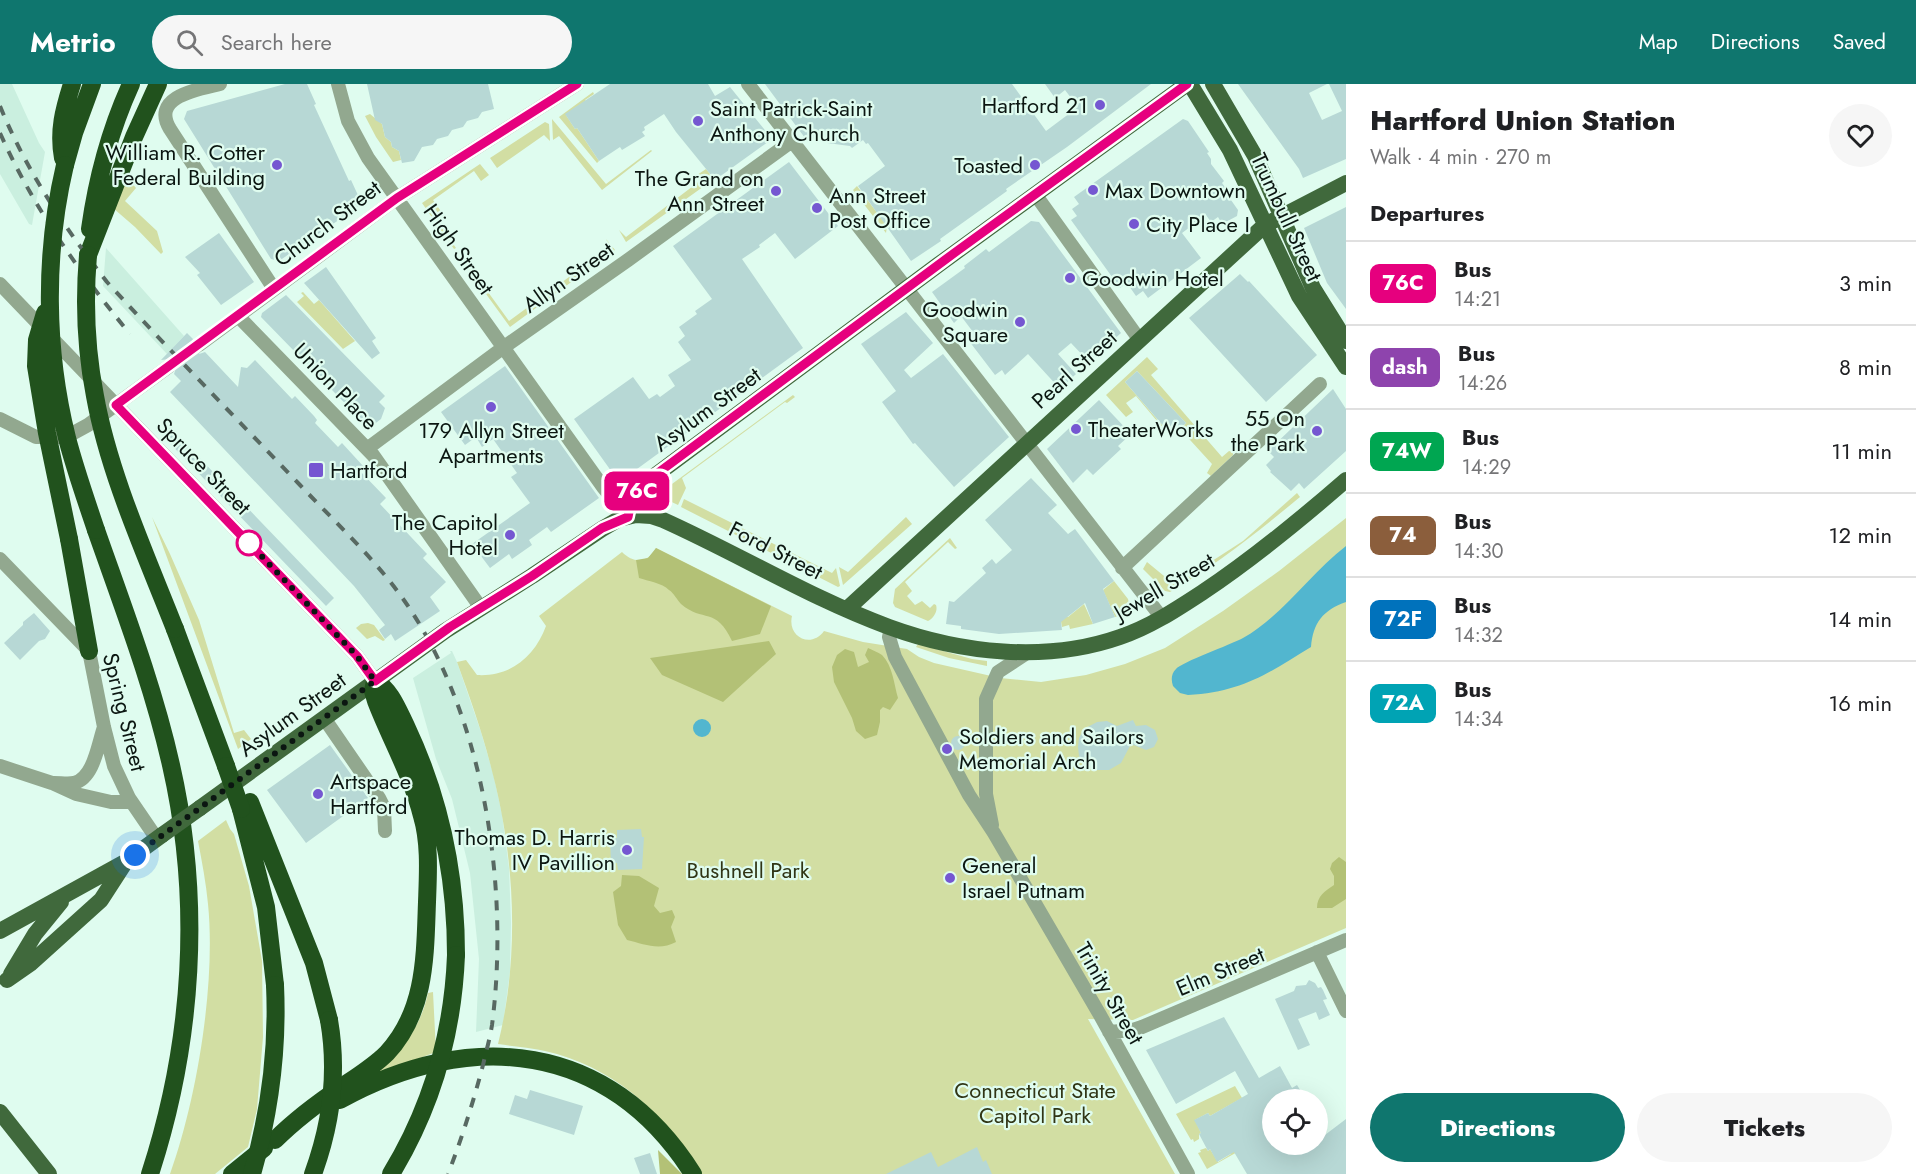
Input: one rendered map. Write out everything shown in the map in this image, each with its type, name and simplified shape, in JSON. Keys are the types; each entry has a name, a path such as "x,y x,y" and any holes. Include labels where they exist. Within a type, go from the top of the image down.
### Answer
{"highway":[{"path":"131,84 107,149 94,206 88,255 86,303 93,384 101,423 125,498 226,766 314,963 329,1020 333,1067 330,1108 324,1139 313,1174"},
{"path":"88,255 158,84"},
{"path":"80,90 61,131 65,165 54,226 50,303 54,367 61,413 71,454 146,677 168,753 178,802 188,882 190,960 183,1033 170,1104 150,1174"},
{"path":"50,303 38,335 36,361 44,419 89,651"},
{"path":"232,1174 306,1112 385,1055 409,1021 417,1002 423,978 428,875 425,827 416,794 376,701 373,691 375,681 386,690 396,706 415,747 432,794 451,874 455,914 456,955 451,1014 440,1062 417,1122 391,1174"},
{"path":"245,805 266,907 275,986 275,1041 271,1090 252,1174"},
{"path":"275,1140 343,1098 404,1071 454,1059 516,1057 560,1066 588,1077 607,1088 631,1105 658,1130 693,1174"}],"main road":[{"name":"Asylum Street","path":"0,931 125,862 445,631 602,528 628,517 631,502 643,484 1035,194 1189,84"},
{"name":"Trumbull Street","path":"1189,84 1230,150 1265,225 1315,307 1346,367"},
{"name":"Trumbull Street","path":"1213,84 1248,143 1305,273 1315,307 1346,341"},
{"name":"Pearl Street","path":"847,609 1265,225 1346,183"},
{"name":"Jewell Street","path":"897,629 958,646 1027,653 1049,652 1096,644 1132,633 1162,618 1208,589 1257,554 1346,480"},
{"name":"Ford Street","path":"628,517 643,515 663,519 818,597 897,629"},
{"path":"4,984 30,964 101,900 125,862"},
{"path":"4,984 35,934 65,896"},
{"path":"0,1112 49,1174"}],"street":[{"path":"220,84 180,94 173,99 166,115 167,125 274,289"},
{"name":"High Street","path":"338,84 352,130 368,158 603,487 628,517"},
{"name":"Church Street","path":"198,345 397,198 576,84"},
{"path":"748,84 1162,618"},
{"name":"Allyn Street","path":"368,448 504,347 792,141"},
{"path":"1035,194 1139,339"},
{"name":"Spruce Street","path":"0,284 357,656 375,681"},
{"name":"Union Place","path":"238,315 368,448 481,608"},
{"path":"0,419 36,437 66,437 116,405 168,367"},
{"path":"1122,568 1320,384"},
{"name":"Spring Street","path":"0,558 89,651 114,766 131,802 159,837"},
{"name":"Trinity Street","path":"897,629 890,637 895,657 973,802 994,833 1188,1174"},
{"name":"Trinity Street","path":"994,833 986,794 986,699 998,672 1027,653"},
{"path":"324,718 379,798 384,808 385,831"},
{"path":"52,783 74,783 85,776 93,763 104,727"},
{"path":"0,766 52,783 68,792 98,800 117,803 131,802"},
{"name":"Elm Street","path":"1109,1032 1142,1027 1346,940"},
{"path":"1317,952 1346,1011"}],"shaded area":[{"path":"0,84 12,84 45,152 32,225 29,224 0,174"},
{"path":"106,248 184,336 167,354 103,286"},
{"path":"450,651 457,662 493,773 502,814 509,868 510,972 503,1025 476,1032 479,959 470,873 452,799 436,759 413,678 451,653"}],"green space":[{"path":"593,92 594,94 586,101 566,115 599,161 597,163 559,117"},
{"path":"370,114 382,124 385,137 391,142 392,147 399,151 401,160 393,162 376,137 365,116"},
{"path":"552,119 606,184 652,151 602,190 559,136 553,140"},
{"path":"545,122 549,124 550,141 544,135 497,168 490,158"},
{"path":"480,164 489,175 481,181 474,171 433,200 445,217 439,224 456,248 454,249 422,203"},
{"path":"706,169 714,179 626,242 619,230 626,237 701,180 697,175"},
{"path":"125,175 136,188 125,201 157,231 163,252 161,254 113,208"},
{"path":"857,186 887,226 886,233 853,190"},
{"path":"606,239 615,250 510,327 465,265 467,263 509,321 610,247"},
{"path":"303,292 314,304 319,300 355,341 343,349 297,302 304,296 301,293"},
{"path":"1147,357 1158,369 1151,375 1222,457 1229,451 1233,452 1233,455 1211,476 1207,473 1212,464 1180,429 1186,423 1137,371 1125,382 1168,434 1136,396 1126,403 1133,412 1126,417 1106,395"},
{"path":"793,395 795,397 682,478 686,488 678,505 657,495"},
{"path":"1297,493 1300,497 1253,535 1204,571 1170,592 1165,591 1143,569 1147,562 1175,585 1243,541"},
{"path":"684,499 832,573 836,568 840,586 681,507"},
{"path":"152,517 199,620 234,733 244,730 251,739 238,749"},
{"path":"906,517 912,524 843,585 839,567 848,572"},
{"name":"Bushnell Park","path":"1346,518 1346,928 1133,1020 1088,1019 1175,1174 702,1174 658,1116 641,1100 602,1073 557,1054 498,1044 510,976 512,907 510,872 500,804 492,771 457,662 466,660 477,675 489,675 511,668 520,662 535,647 546,626 539,616 622,552 631,559 641,560 649,557 656,548 792,616 791,623 796,635 807,640 819,636 824,631 863,642 907,649 934,663 1000,678 1041,682 1086,675 1125,664 1165,648 1223,611 1279,571"},
{"path":"950,538 957,548 955,549 948,542 905,582 912,591 907,596 915,605 922,601 930,608 936,605 934,616 928,621 895,607 893,603 895,589"},
{"path":"656,548 771,606 760,634 732,641 726,630 715,619 689,610 671,591 655,582 639,578 636,560 648,558"},
{"path":"1114,581 1128,599 1130,608 1123,615 1115,617 1103,590"},
{"path":"1084,604 1093,624 1070,629 1069,625 1062,627 1060,616 1068,617"},
{"path":"368,623 374,625 385,640 375,636 367,639 356,628"},
{"path":"769,641 776,654 723,702 662,675 650,658"},
{"path":"918,644 987,661 987,666 949,658 916,647"},
{"path":"868,648 886,659 898,698 890,710 883,707 880,710 877,735 865,739 856,731 834,682 832,667 837,655 845,649 854,652 858,667 869,662 865,655"},
{"path":"226,820 234,834 249,886 262,961 263,1037 257,1109 248,1147 215,1174 170,1174 180,1144 196,1076 207,1004 210,935 204,872 198,841"},
{"path":"1339,857 1346,862 1346,899 1332,908 1317,908 1320,897 1334,885 1334,876 1330,869 1332,863"},
{"path":"622,875 639,876 659,888 654,906 660,913 672,910 675,917 671,927 676,942 658,946 627,940 618,925 613,892 621,886"},
{"path":"433,992 436,1052 374,1075 393,1057 415,1029 428,993"},
{"path":"1235,1086 1242,1098 1210,1116 1208,1113 1195,1120 1201,1133 1199,1139 1194,1142 1193,1139 1191,1140 1176,1114"},
{"path":"1262,1138 1207,1169 1198,1153 1206,1148 1208,1151 1210,1149 1218,1162 1231,1154 1230,1151"},
{"path":"658,1150 682,1174 660,1174"}],"water":[{"path":"1346,546 1346,602 1331,609 1321,618 1314,631 1311,647 1267,673 1239,686 1188,695 1180,693 1173,686 1172,677 1176,669 1243,638 1257,629"},
{"path":"698,719 706,719 711,724 709,735 698,737 693,732 693,724"}],"building":[{"name":"William R. Cotter Federal Building","path":"285,84 307,84 316,104 314,105 362,204 279,261 271,259 184,119 187,111"},
{"path":"367,84 488,84 494,109 482,112 478,118 467,121 463,127 452,130 448,136 437,139 433,145 422,147 414,161 402,163 399,151 392,147 391,142 385,137 382,124 375,120"},
{"path":"610,84 708,84 715,96 730,87 772,139 715,180 664,114 644,127 645,130 642,132 645,136 622,150 620,147 599,161 565,114"},
{"path":"765,84 1012,84 1046,131 1078,107 1065,90 1055,98 1045,84 1151,84 911,261 858,186 885,166 868,143 866,144 863,140 852,148 827,143 820,134 808,142"},
{"path":"1238,84 1327,84 1309,93 1322,120 1342,111 1329,84 1346,84 1346,159 1303,178 1299,169"},
{"name":"City Place I","path":"1183,119 1188,121 1209,152 1207,153 1211,164 1224,181 1222,183 1227,190 1226,193 1238,210 1237,216 1222,224 1218,217 1211,222 1206,215 1182,233 1201,258 1148,298 1143,291 1136,296 1127,283 1120,288 1071,220 1077,216 1072,209 1079,204 1074,197"},
{"path":"789,162 838,226 795,259 775,233 742,259 803,348 626,477 614,475 574,419 633,377 649,399 657,394 660,397 675,386 668,375 691,360 678,342 685,336 679,327 697,314 695,311 712,299 673,246"},
{"path":"1346,207 1346,309 1327,283 1304,228"},
{"path":"1031,221 1039,222 1121,333 1089,362 1071,343 1058,354 1076,374 1060,389 1028,354 1005,375 1002,370 995,375 966,337 973,332 961,316 954,323 932,292 986,249 989,252"},
{"path":"219,233 254,282 221,305 197,275 200,273 185,257"},
{"path":"326,267 376,338 372,341 380,353 372,359 304,283"},
{"path":"1240,274 1317,355 1266,402 1189,318"},
{"path":"286,295 385,396 379,402 385,408 381,419 369,428 261,317 262,313"},
{"path":"906,312 933,343 904,370 911,378 943,354 1009,437 954,487 915,443 913,444 882,402 896,391 861,344"},
{"path":"187,333 193,339 190,345 192,351 199,354 205,352 238,387 241,367 247,368 255,360 292,399 295,396 317,420 315,423 338,447 342,443 364,467 360,471 386,498 380,504 427,554 423,558 446,582 430,597 440,611 395,641 391,634 385,639 379,630 385,625 354,586 170,392 181,381 174,374 177,365 171,359 161,360"},
{"path":"505,366 599,498 551,532 547,527 529,540 532,545 512,559 509,554 490,568 472,544 530,503 511,477 517,473 493,439 482,447 476,437 465,445 441,412"},
{"path":"1137,371 1186,423 1172,436 1125,382"},
{"name":"55 On the Park","path":"1333,389 1346,409 1346,451 1304,489 1299,483 1291,491 1270,472 1266,465 1274,457 1268,451"},
{"path":"1099,400 1131,434 1118,446 1121,449 1093,475 1087,469 1073,483 1047,449"},
{"path":"168,425 334,598 326,606 160,433"},
{"path":"1031,478 1057,505 1048,513 1068,534 1075,529 1114,581 1103,589 1115,617 1093,624 1085,603 1061,622 1062,630 999,634 961,629 961,626 946,624 949,601 954,602 986,573 982,568 992,559 996,564 1012,550 985,520"},
{"path":"34,613 50,631 45,639 39,641 20,660 4,643"},
{"path":"1133,720 1136,726 1146,725 1155,730 1158,739 1154,747 1146,750 1131,744 1121,763 1109,770 1095,770 1084,763 1079,756 1078,747 1079,738 1084,729 1097,722 1107,721 1117,726"},
{"path":"958,736 963,738 965,743 963,748 958,750 953,748 951,743 953,738"},
{"name":"Artspace Hartford","path":"330,745 368,798 306,843 267,790"},
{"name":"Thomas D. Harris IV Pavillion","path":"641,829 642,837 644,837 642,869 618,870 617,863 611,863 610,838 617,838 617,830"},
{"path":"1309,980 1323,990 1327,999 1323,1000 1330,1015 1319,1020 1316,1012 1298,1019 1310,1045 1298,1050 1275,999 1294,991 1296,986 1306,985"},
{"path":"1224,1017 1259,1078 1280,1066 1292,1088 1297,1085 1300,1089 1262,1089 1262,1155 1328,1155 1328,1133 1346,1119 1346,1174 1247,1174 1234,1152 1217,1162 1210,1149 1208,1151 1194,1120 1208,1113 1210,1116 1248,1094 1235,1071 1176,1104 1146,1050"},
{"path":"530,1090 583,1106 574,1135 509,1114 515,1095 527,1099"},
{"path":"977,1147 983,1162 986,1160 992,1174 886,1174 931,1152 938,1167"},
{"path":"650,1153 657,1174 640,1174 634,1158"}],"tunnel":[{"path":"168,367 199,345"}],"railway":[{"path":"0,106 10,130 47,197 107,282 378,567 401,596 429,642 453,692 471,746 484,802 493,858 497,915 497,971 488,1045 471,1107 448,1174"},
{"path":"0,133 27,187 58,238 130,334"}],"bus line":[{"name":"76C","path":"577,84 397,198 116,405 357,656 375,681 450,627 532,576 602,528 628,517 635,493 643,484 1187,84"}],"place":[{"name":"Hartford 21","path":"1100,105"},
{"name":"Saint Patrick-Saint Anthony Church","path":"698,121"},
{"name":"William R. Cotter Federal Building","path":"277,165"},
{"name":"Toasted","path":"1035,165"},
{"name":"Max Downtown","path":"1093,190"},
{"name":"The Grand on Ann Street","path":"776,191"},
{"name":"Ann Street Post Office","path":"817,208"},
{"name":"City Place I","path":"1134,224"},
{"name":"Goodwin Hotel","path":"1070,278"},
{"name":"Goodwin Square","path":"1020,322"},
{"name":"179 Allyn Street Apartments","path":"491,407"},
{"name":"TheaterWorks","path":"1076,429"},
{"name":"55 On the Park","path":"1317,431"},
{"name":"Hartford","path":"316,470"},
{"name":"The Capitol Hotel","path":"510,535"},
{"name":"Soldiers and Sailors Memorial Arch","path":"947,749"},
{"name":"Artspace Hartford","path":"318,794"},
{"name":"Thomas D. Harris IV Pavillion","path":"627,850"},
{"name":"General Israel Putnam","path":"950,878"}],"route":[{"path":"135,855 375,681 357,656 249,543"}],"park label":[{"name":"Connecticut State Capitol Park","path":"1035,1102"}]}
